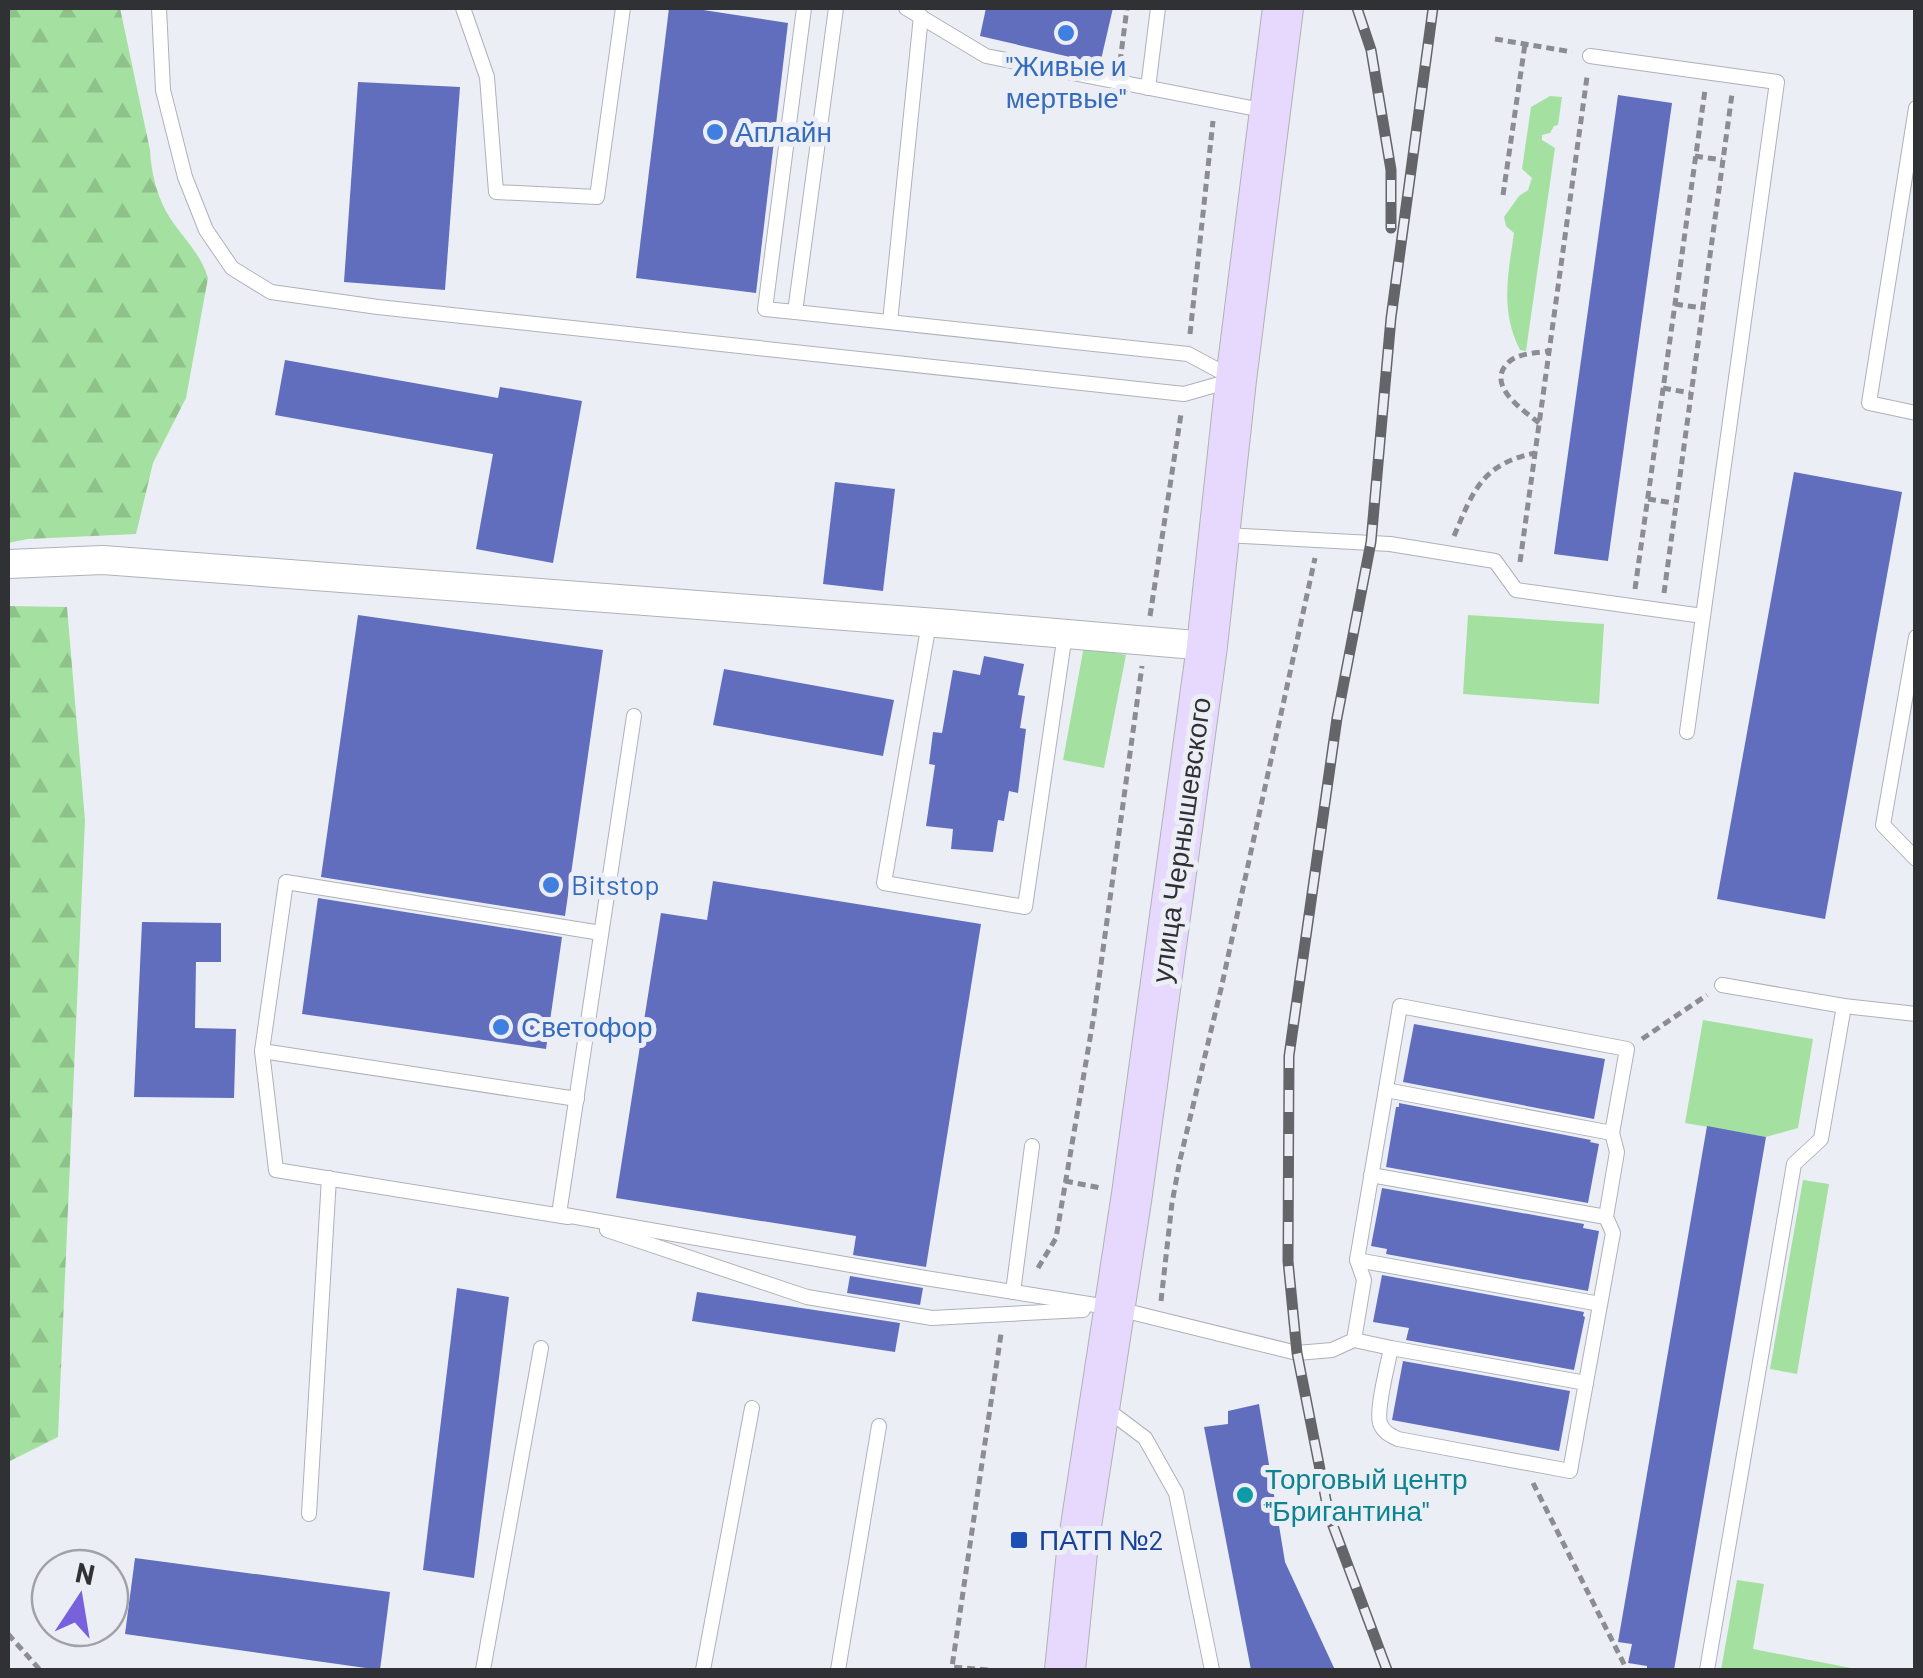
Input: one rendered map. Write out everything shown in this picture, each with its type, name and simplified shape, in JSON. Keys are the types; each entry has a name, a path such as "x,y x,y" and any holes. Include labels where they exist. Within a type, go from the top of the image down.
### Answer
{"main road":[{"name":"улица Чернышевского","path":"1065,1670 1098,1404 1132,1194 1207,646 1282,8"}],"street":[{"path":"8,564 103,560 1207,646"}],"lane":[{"path":"158,8 163,90 199,213 232,268 272,292 378,308 1184,394 1236,380"},
{"path":"463,8 487,77 496,192 598,197 623,8"},
{"path":"804,8 765,309 1188,354 1236,380"},
{"path":"796,312 836,8"},
{"path":"906,8 986,56 1269,112"},
{"path":"1148,88 1158,8"},
{"path":"890,322 921,16"},
{"path":"1590,56 1777,82 1687,732"},
{"path":"1916,108 1869,403 1916,412"},
{"path":"1219,534 1390,544 1495,560 1516,590 1703,616"},
{"path":"929,623 884,883 1025,908 1065,634"},
{"path":"1916,637 1882,825 1916,858"},
{"path":"559,1214 634,716"},
{"path":"602,934 286,882 262,1051 276,1170 1114,1308 1297,1353 1332,1350 1354,1340 1586,1383"},
{"path":"1722,985 1916,1014"},
{"path":"1354,1340 1364,1280 1358,1260 1400,1006 1627,1049 1612,1133 1618,1152 1606,1217 1613,1232 1570,1471 1386,1434 1380,1426 1379,1414 1391,1348"},
{"path":"1706,1670 1794,1164 1821,1139 1844,1006"},
{"path":"262,1051 576,1100"},
{"path":"1386,1090 1612,1133"},
{"path":"1018,1293 1032,1146"},
{"path":"1371,1174 1606,1217"},
{"path":"309,1514 329,1178"},
{"path":"559,1214 807,1297 932,1318 1114,1308"},
{"path":"1358,1260 1600,1304"},
{"path":"482,1670 541,1348"},
{"path":"1098,1404 1145,1438 1176,1493 1212,1670"},
{"path":"703,1670 752,1408"},
{"path":"838,1670 879,1426"}],"path":[{"path":"1495,39 1590,56 1516,590"},
{"path":"1503,194 1524,44"},
{"path":"1633,606 1707,72"},
{"path":"1661,610 1734,76"},
{"path":"1188,354 1215,101"},
{"path":"1696,156 1723,160"},
{"path":"1675,304 1703,308"},
{"path":"1539,423 1506,395 1503,372 1515,358 1549,350"},
{"path":"1664,388 1691,393"},
{"path":"1018,1293 1056,1238 1094,1015 1184,394"},
{"path":"1448,553 1468,503 1483,480 1496,466 1535,454"},
{"path":"1648,499 1676,504"},
{"path":"1158,1319 1180,1160 1319,540"},
{"path":"1627,1049 1722,985"},
{"path":"988,1670 952,1667 1001,1331 1011,1314"},
{"path":"1523,1462 1627,1670"},
{"path":"8,1634 40,1670"}],"green space":[{"path":"8,8 120,8 158,193 208,278 186,398 153,463 136,534 8,543"},
{"path":"1550,96 1562,97 1558,125 1542,135 1542,140 1555,148 1526,351 1520,350 1510,321 1507,293 1514,233 1506,226 1504,217 1528,190 1532,178 1522,169 1531,107"},
{"path":"8,606 67,607 85,820 58,1437 8,1462"},
{"path":"1468,615 1604,624 1599,704 1463,694"},
{"path":"1084,646 1126,655 1104,768 1063,760"},
{"path":"1703,1020 1813,1039 1798,1128 1766,1137 1685,1123"},
{"path":"1803,1180 1829,1184 1797,1374 1770,1369"},
{"path":"1737,1580 1764,1584 1753,1649 1861,1670 1721,1670"}],"building":[{"name":"Аплайн","path":"669,8 788,23 756,293 636,278"},
{"path":"986,8 1113,8 1100,64 980,36"},
{"path":"358,82 460,87 445,290 344,282"},
{"path":"1618,95 1672,103 1608,561 1554,554"},
{"path":"285,360 498,398 500,387 582,401 553,563 476,549 493,454 275,415"},
{"path":"1794,472 1902,492 1825,919 1717,899"},
{"path":"835,482 895,489 883,591 823,584"},
{"path":"358,615 603,650 565,916 321,877"},
{"path":"984,656 1024,664 1018,695 1025,696 1020,728 1026,729 1018,793 1009,791 1004,821 998,820 993,852 951,849 953,829 926,826 935,765 929,764 933,732 942,733 953,670 980,675"},
{"path":"724,669 894,700 883,756 713,725"},
{"path":"713,881 981,924 926,1267 853,1255 856,1236 616,1198 661,913 707,920"},
{"path":"318,898 562,937 546,1049 302,1014"},
{"path":"142,922 221,923 221,962 196,962 195,1028 236,1029 234,1098 134,1097"},
{"path":"1414,1024 1605,1059 1594,1119 1403,1082"},
{"path":"1399,1103 1599,1144 1588,1203 1386,1167"},
{"path":"1707,1126 1766,1137 1674,1670 1647,1670 1647,1666 1628,1663 1632,1644 1618,1642"},
{"path":"1382,1188 1584,1224 1583,1228 1599,1231 1588,1291 1386,1254 1387,1249 1371,1246"},
{"path":"1382,1275 1584,1312 1574,1370 1406,1340 1409,1328 1373,1322"},
{"path":"850,1276 923,1288 920,1305 847,1293"},
{"path":"457,1288 509,1297 474,1578 423,1570"},
{"path":"697,1292 900,1323 895,1352 692,1321"},
{"path":"1403,1361 1570,1391 1559,1451 1392,1420"},
{"name":"Торговый центр \"Бригантина\"","path":"1259,1404 1285,1562 1335,1670 1251,1670 1204,1427 1228,1424 1228,1411"},
{"path":"135,1558 390,1592 380,1670 130,1635"}],"railway":[{"path":"1357,8 1371,50 1391,170 1391,228"},
{"path":"1387,1670 1329,1515 1297,1353 1288,1261 1289,1056 1337,718 1371,542 1391,318 1433,8"}],"place":[{"name":"\"Живые и мертвые\"","path":"1066,33"},
{"name":"Аплайн","path":"715,132"},
{"name":"Bitstop","path":"551,885"},
{"name":"Светофор","path":"501,1027"},
{"name":"Торговый центр \"Бригантина\"","path":"1245,1495"},
{"name":"ПАТП №2","path":"1019,1540"}]}
